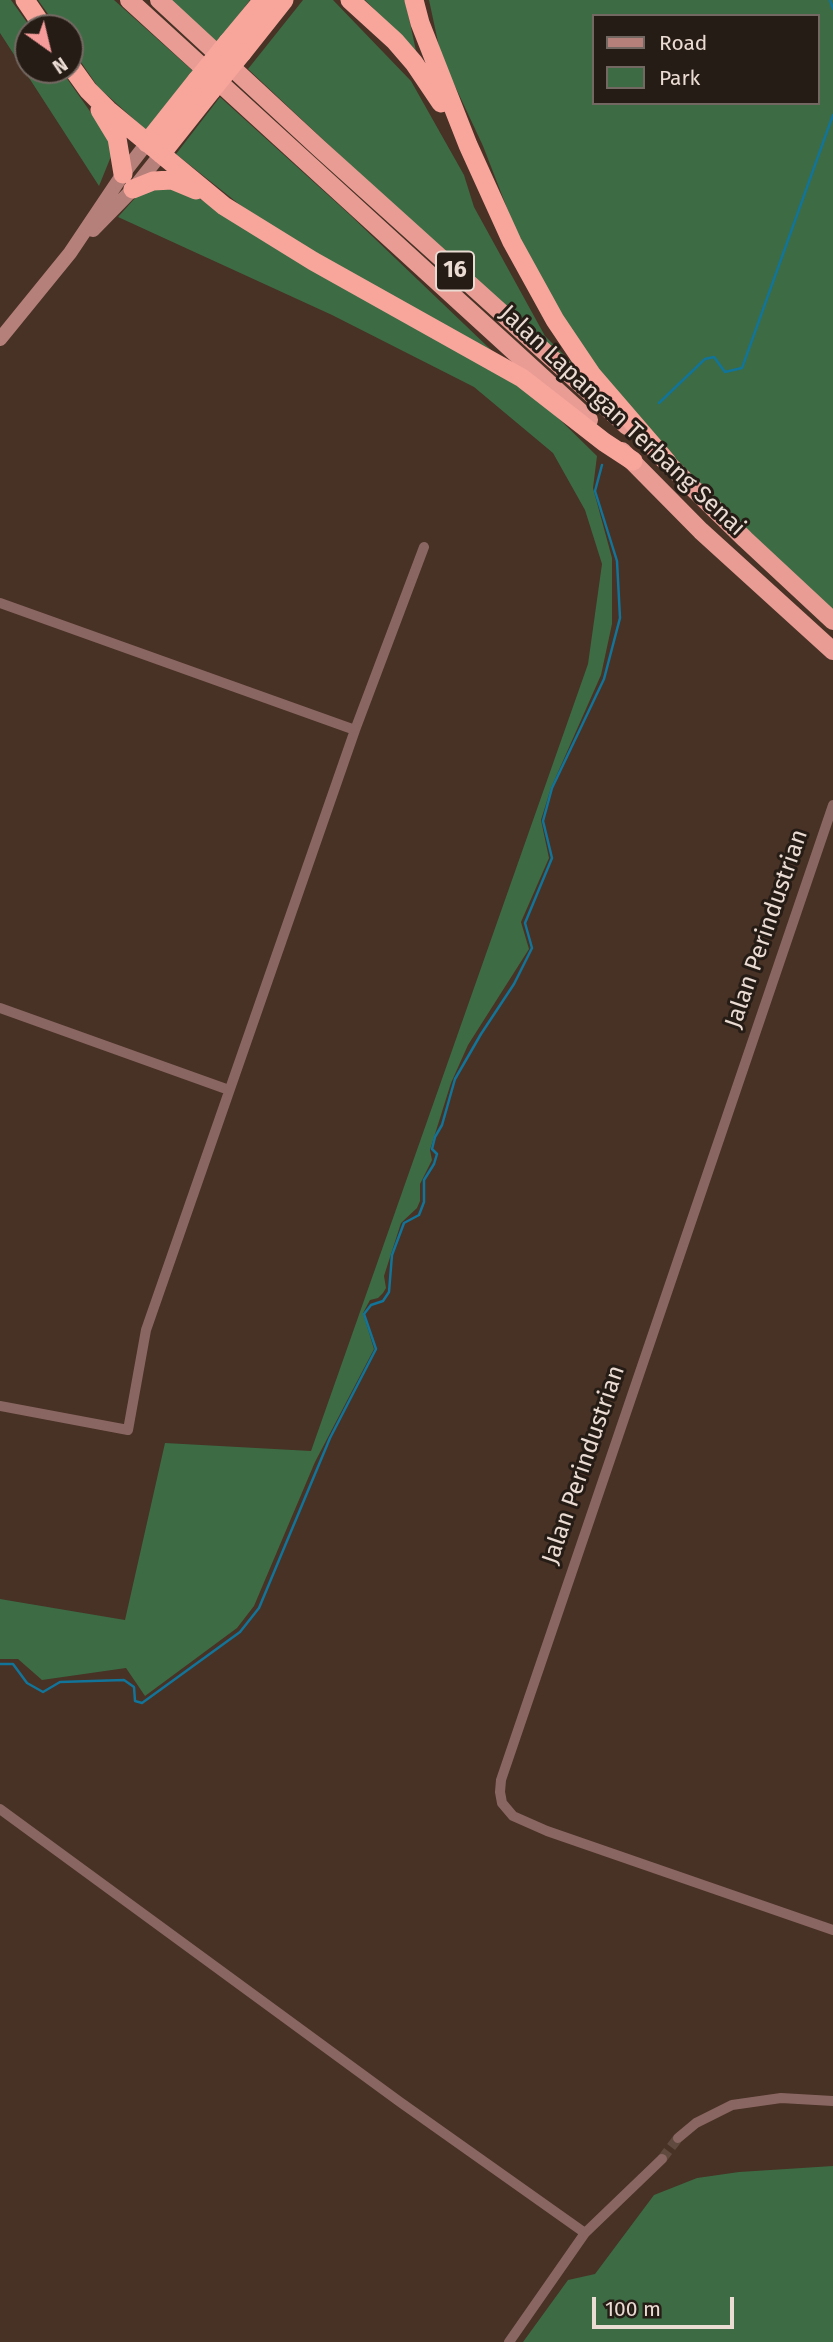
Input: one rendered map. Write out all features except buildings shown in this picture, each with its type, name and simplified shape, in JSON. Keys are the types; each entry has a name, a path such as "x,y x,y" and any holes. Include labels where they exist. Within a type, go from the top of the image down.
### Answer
{"highway":[{"name":"Jalan Lapangan Terbang Senai","path":"129,0 633,461 701,531 833,651"},
{"name":"Jalan Lapangan Terbang Senai","path":"159,0 667,462 833,621"},
{"path":"235,48 262,0"},
{"path":"154,148 235,48 284,0"},
{"path":"350,0 395,41 414,63 468,145"},
{"path":"414,0 425,36 468,145 512,242 555,320 592,375 667,462"},
{"path":"84,84 117,138 128,181 172,180 224,205 313,261 522,378 604,442 633,461"},
{"path":"88,90 224,205"}],"main road":[{"path":"0,339 154,148"}],"street":[{"path":"0,1406 128,1430 146,1330 355,730 424,547"},
{"path":"0,603 355,730"},
{"name":"Jalan Perindustrian","path":"833,805 501,1780 500,1792 502,1803 513,1816 547,1831 833,1930"},
{"path":"0,1009 229,1090"},
{"path":"0,1809 400,2102 585,2233"},
{"path":"678,2138 696,2123 732,2105 780,2098 833,2101"},
{"path":"509,2342 585,2233 662,2159"}],"green space":[{"path":"0,0 11,0 21,14 14,14 14,55 0,33"},
{"path":"38,0 114,0 193,71 146,130 98,87 84,66 84,14 48,14"},
{"path":"168,0 250,0 215,46"},
{"path":"303,0 333,0 411,81 464,175 474,207 545,336 579,370 574,375 248,69"},
{"path":"365,0 405,0 418,60 373,8"},
{"path":"429,0 833,0 833,610 656,444 599,379 531,270 483,146 441,56"},
{"path":"33,84 71,84 108,137 112,154 99,186"},
{"path":"220,97 349,214 510,368 264,224 176,154"},
{"path":"145,187 181,188 514,380 548,408 597,456 593,488 612,558 612,624 601,675 551,788 541,820 549,858 521,922 529,949 468,1045 451,1083 430,1150 432,1160 420,1184 420,1201 417,1208 401,1223 384,1276 386,1288 378,1298 370,1300 363,1313 374,1349 315,1462 254,1606 237,1628 145,1696 126,1668 42,1680 18,1659 0,1659 0,1599 125,1620 165,1443 311,1451 588,664 602,564 585,510 553,453 474,387 332,315 118,217"},
{"path":"833,2166 833,2342 523,2342 568,2280 595,2274 654,2195 697,2178 739,2172"}],"waterway":[{"path":"830,0 833,9"},
{"path":"659,403 705,359 714,357 725,372 742,368 833,115"},
{"path":"0,1664 13,1664 27,1683 43,1692 60,1682 124,1680 134,1687 135,1701 142,1703 240,1632 259,1608 330,1438 376,1349 364,1314 371,1305 383,1301 389,1292 392,1255 404,1223 419,1215 424,1202 424,1180 437,1154 432,1149 435,1137 442,1125 455,1079 514,984 532,948 525,923 552,858 543,821 552,788 604,679 620,618 617,561 595,491 602,465"}],"tunnel":[{"path":"662,2159 678,2138"}]}
